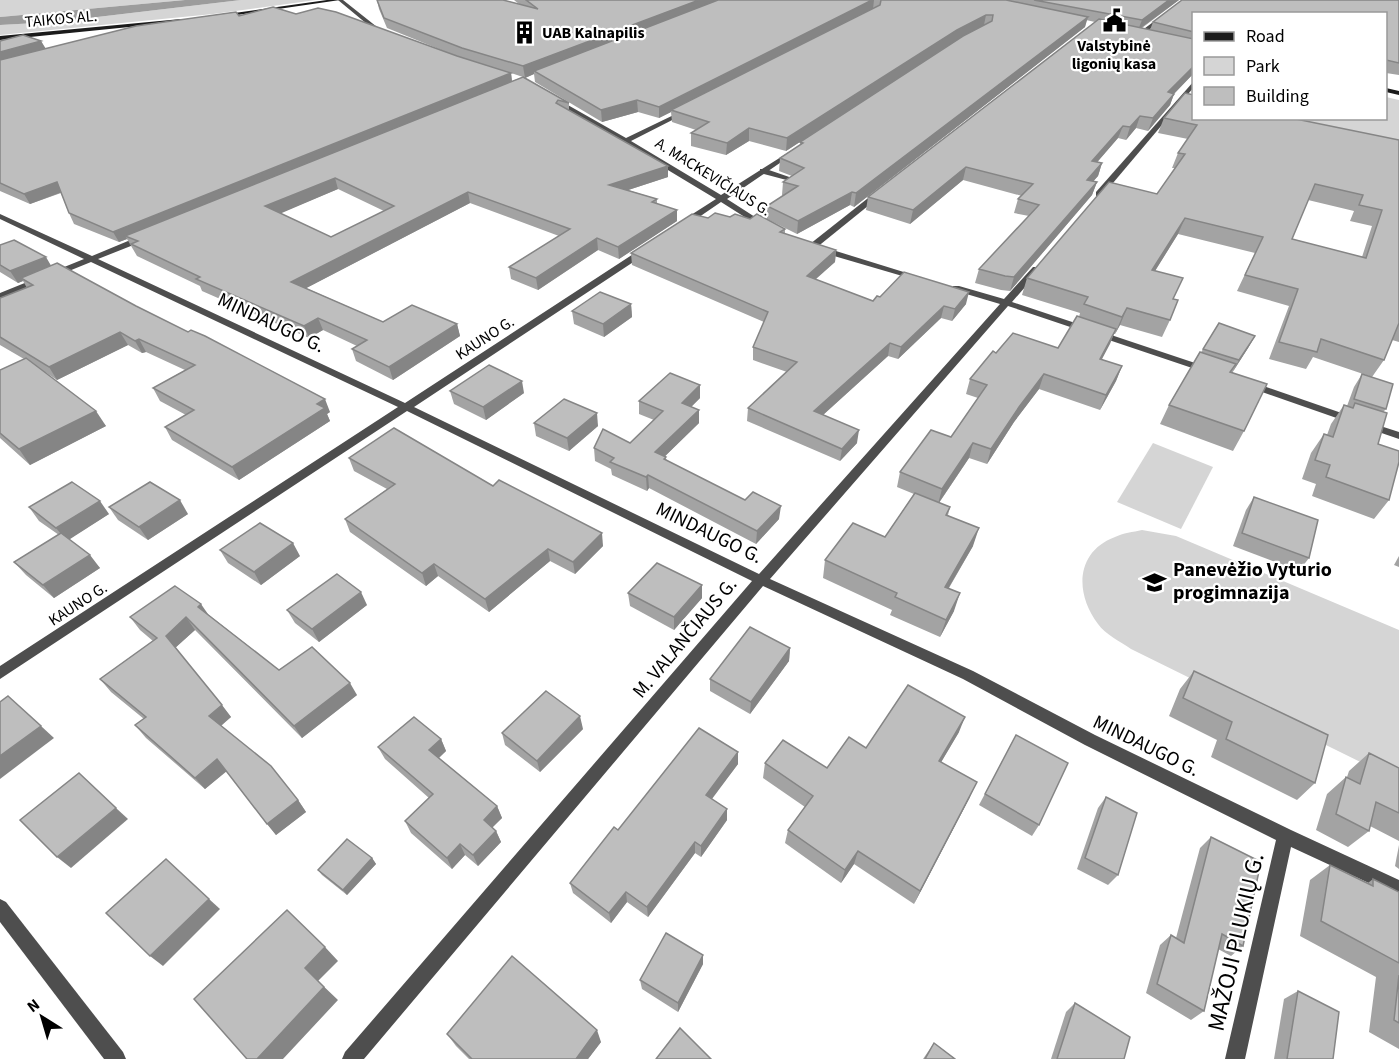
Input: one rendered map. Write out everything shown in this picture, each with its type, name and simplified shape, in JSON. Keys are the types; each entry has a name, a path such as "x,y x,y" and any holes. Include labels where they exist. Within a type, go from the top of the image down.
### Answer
{"main road":[{"path":"213,16 339,0"},
{"name":"TAIKOS AL.","path":"0,38 191,19"},
{"path":"1128,33 1150,37"}],"street":[{"path":"339,0 375,28 394,36"},
{"path":"1139,35 1186,0"},
{"path":"113,35 119,27"},
{"path":"1097,197 1192,85"},
{"name":"A. MACKEVIČIAUS G.","path":"545,94 776,232"},
{"path":"626,141 690,109"},
{"path":"673,231 802,146"},
{"path":"763,171 794,180"},
{"path":"813,246 887,187"},
{"name":"MINDAUGO G.","path":"0,216 89,260 406,407 761,580 968,675 1090,740 1399,889"},
{"path":"0,296 155,233"},
{"path":"803,243 929,280"},
{"name":"KAUNO G.","path":"0,673 653,244"},
{"name":"M. VALANČIAUS G.","path":"352,1059 761,580 1045,259"},
{"path":"951,287 1007,303 1218,374"},
{"path":"1239,381 1399,436"},
{"name":"MAŽOJI PLUKIŲ G.","path":"1235,1059 1285,836"},
{"path":"0,908 116,1059"}],"green space":[{"path":"0,0 185,0 0,17"},
{"path":"241,0 316,0 213,14 0,35 0,25 55,22"},
{"path":"1387,97 1399,100 1399,156 1283,120 1387,120"},
{"path":"1153,443 1213,467 1181,529 1117,502"},
{"path":"1142,530 1176,536 1399,630 1399,781 1131,649 1101,628 1085,600 1083,575 1086,563 1092,553 1102,544 1121,534"}],"shaded area":[{"path":"185,0 241,0 55,22 0,25 0,17"}],"building":[{"name":"UAB Kalnapilis","path":"377,0 503,0 538,9 526,0 699,0 523,66 462,48 384,18"},
{"path":"718,0 872,0 659,107 637,100 601,110 534,71"},
{"path":"881,0 1006,0 1088,17 856,193 852,192 798,221 767,206 798,186 783,182 804,168 780,158 803,143 800,142 963,36 992,21 993,15 986,15 957,30 787,138 749,128 727,143 691,133 709,122 671,110 880,5"},
{"path":"1034,0 1169,0 1142,20"},
{"path":"1182,0 1399,0 1399,63 1387,60 1387,12 1192,12 1192,32 1153,22"},
{"path":"273,7 296,14 318,8 336,12 511,73 113,232 69,213 57,182 24,194 0,183 0,60 136,26 236,12 239,16"},
{"path":"1099,19 1192,39 1192,68 1168,92 1174,94 1153,118 1140,116 1130,127 1123,126 1092,161 1102,163 1087,180 1097,182 1014,277 979,269 1039,205 1018,199 1033,184 966,167 913,210 868,197"},
{"path":"23,35 41,41 0,52 0,41"},
{"path":"523,77 569,103 558,100 556,103 668,166 609,185 657,199 652,202 677,210 618,247 597,238 536,278 509,267 570,229 468,192 291,282 383,322 412,305 457,324 389,367 352,349 367,340 318,318 304,326 196,279 200,277 131,244 138,241 125,236","holes":["335,178 394,206 331,237 265,206"]},
{"path":"1185,93 1192,95 1192,120 1301,120 1399,140 1399,323 1384,360 1321,339 1317,352 1279,342 1298,289 1245,275 1263,237 1185,218 1152,270 1183,278 1173,299 1178,300 1170,320 1127,308 1122,317 1084,304 1088,297 1027,278 1109,182 1157,194 1185,154 1178,153 1197,125 1164,118","holes":["1315,184 1363,195 1359,205 1382,210 1366,258 1292,239"]},
{"path":"715,213 730,217 735,214 750,219 757,214 785,229 780,232 836,250 807,276 873,301 877,296 880,297 904,272 969,292 955,309 944,306 901,347 890,343 814,411 859,430 842,449 748,408 797,362 753,347 768,312 631,253 692,214 708,218"},
{"path":"14,240 46,257 10,271 0,265 0,245"},
{"path":"57,263 136,306 188,332 191,330 205,336 325,399 317,404 325,408 232,467 165,427 194,410 153,388 195,365 139,339 135,341 120,332 49,367 0,337 0,298 33,285 21,278"},
{"path":"600,292 631,304 603,324 572,311"},
{"path":"1077,316 1116,329 1100,359 1122,366 1106,395 1044,374 991,449 973,443 942,489 900,472 931,430 951,437 987,385 970,379 993,351 996,353 1013,333 1058,348"},
{"path":"1219,323 1255,336 1239,360 1203,349"},
{"path":"1200,352 1236,364 1230,372 1267,384 1244,431 1169,405"},
{"path":"26,358 96,411 19,449 0,433 0,370"},
{"path":"489,365 522,381 483,407 450,391"},
{"path":"670,373 700,385 682,403 699,410 655,452 666,457 664,459 745,500 753,492 781,506 757,531 648,475 646,477 610,462 614,458 594,448 603,429 630,443 663,411 639,401"},
{"path":"1362,374 1393,384 1386,409 1354,399"},
{"path":"564,399 597,413 567,438 534,423"},
{"path":"1355,403 1387,413 1378,444 1399,451 1399,462 1389,500 1326,477 1330,465 1315,460 1324,434 1333,437 1344,405 1353,408"},
{"path":"394,428 493,486 499,480 602,533 573,562 548,549 485,599 434,564 422,573 345,519 395,484 349,458"},
{"path":"72,482 100,501 56,528 29,507"},
{"path":"150,482 180,500 139,527 109,507"},
{"path":"915,493 950,507 946,515 979,528 945,587 960,593 946,620 895,597 897,593 825,560 853,523 885,537"},
{"path":"1254,497 1318,520 1309,558 1242,533"},
{"path":"260,523 293,543 254,572 220,550"},
{"path":"61,533 90,555 43,585 14,562"},
{"path":"657,563 702,585 674,617 628,593"},
{"path":"337,574 361,592 312,629 287,610"},
{"path":"175,586 201,604 198,607 279,670 312,647 350,683 294,726 186,617 166,636 222,705 209,716 271,766 298,800 267,824 217,759 195,778 135,725 146,717 100,679 157,638 130,617"},
{"path":"750,627 790,648 751,702 710,679"},
{"path":"1194,671 1328,735 1315,783 1226,739 1232,722 1183,698"},
{"path":"908,685 965,717 939,761 977,782 920,891 858,851 845,870 788,830 813,796 765,763 783,740 827,768 849,737 866,748"},
{"path":"546,691 580,716 537,761 502,733"},
{"path":"8,696 41,726 0,756 0,702"},
{"path":"414,717 441,739 429,750 497,806 484,820 496,831 473,855 460,844 447,858 405,821 433,794 378,747"},
{"path":"699,728 738,752 706,795 727,809 701,846 695,842 647,907 626,892 609,913 570,883 614,827 618,830"},
{"path":"1016,735 1068,763 1039,825 985,794"},
{"path":"1369,753 1399,768 1399,813 1376,802 1369,831 1336,814 1346,777 1360,784"},
{"path":"79,773 116,808 57,857 20,820"},
{"path":"1106,797 1137,813 1118,875 1085,858"},
{"path":"1211,837 1261,862 1243,946 1222,934 1204,1011 1157,984 1171,935 1184,943"},
{"path":"347,839 372,858 343,890 318,870"},
{"path":"166,859 209,899 150,956 106,913"},
{"path":"1330,865 1373,886 1373,879 1399,892 1399,963 1321,921"},
{"path":"287,910 325,947 305,968 324,987 257,1059 247,1059 194,999"},
{"path":"666,933 703,955 678,1003 640,980"},
{"path":"512,956 597,1030 576,1059 472,1059 447,1034"},
{"path":"1399,975 1399,1023 1394,1020"},
{"path":"1298,991 1339,1012 1333,1059 1287,1059"},
{"path":"1075,1003 1130,1037 1124,1059 1057,1059"},
{"path":"680,1028 711,1059 656,1059"},
{"path":"934,1043 955,1059 925,1059"}],"place":[{"name":"Valstybinė ligonių kasa","path":"1114,21"},
{"name":"UAB Kalnapilis","path":"524,33"},
{"name":"Panevėžio Vyturio progimnazija","path":"1155,582"}]}
